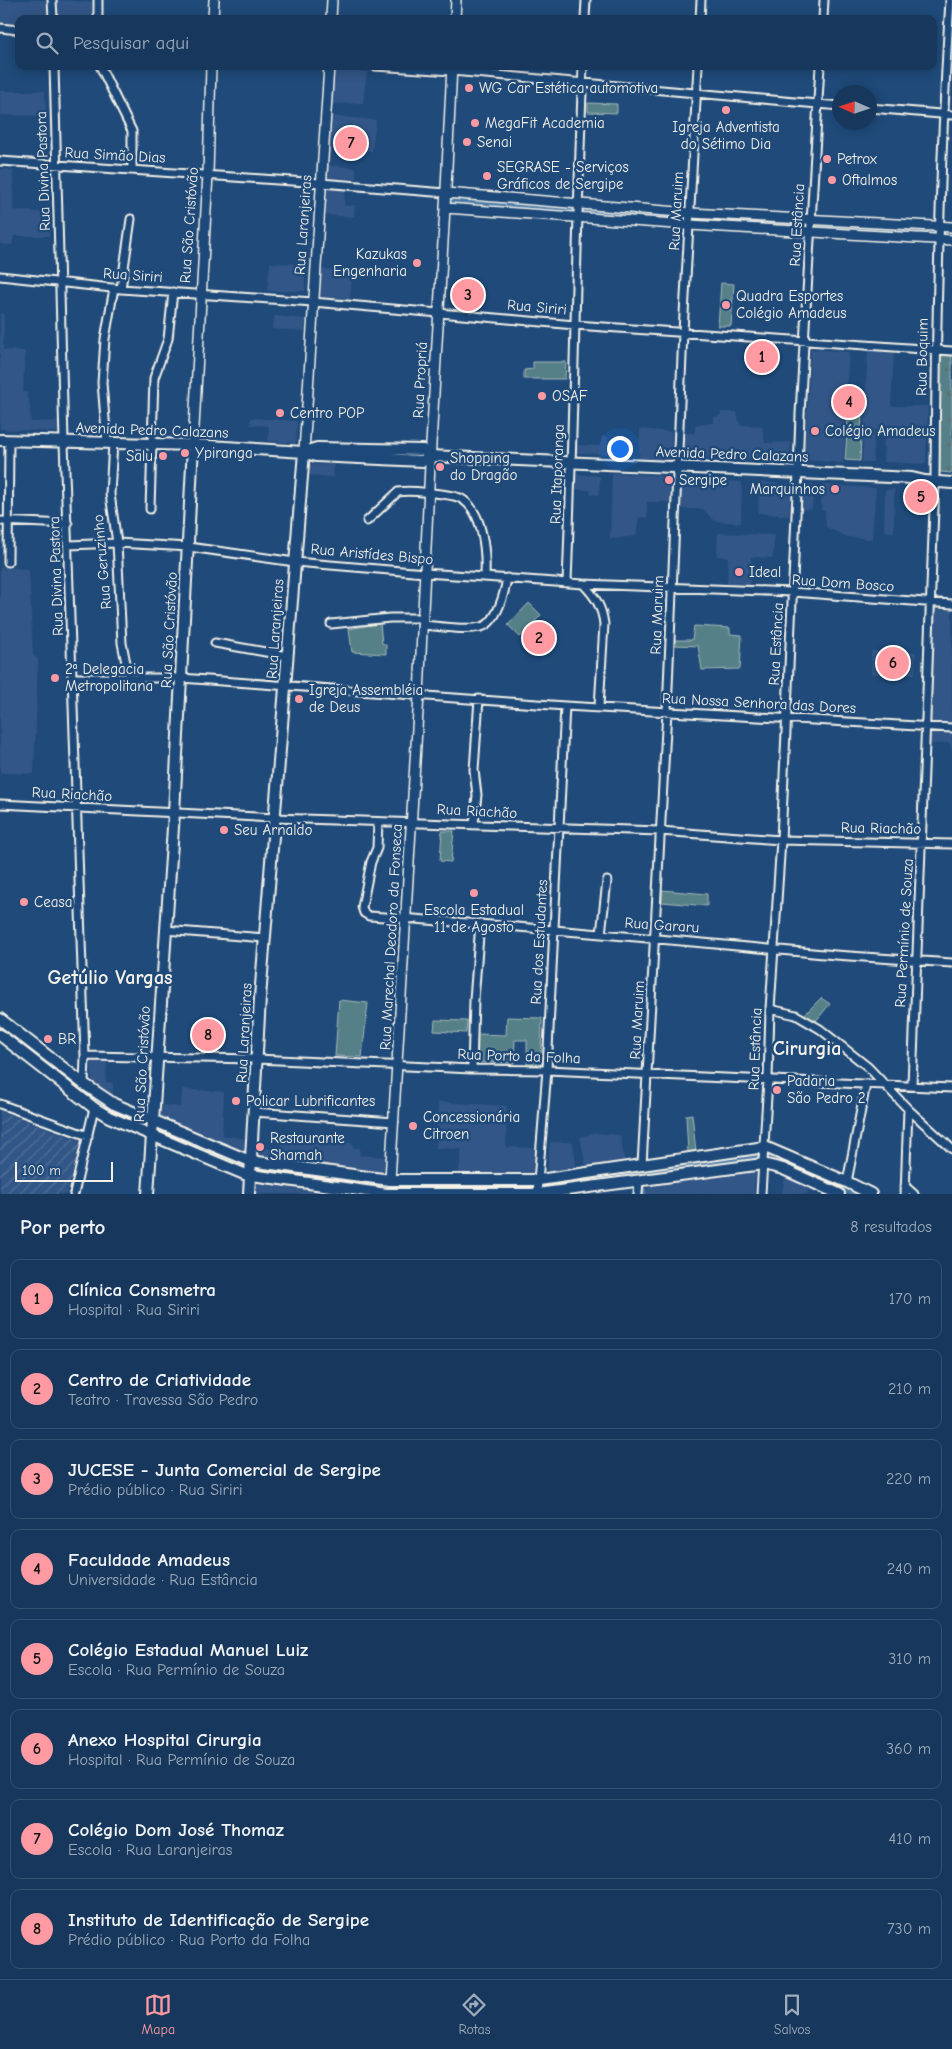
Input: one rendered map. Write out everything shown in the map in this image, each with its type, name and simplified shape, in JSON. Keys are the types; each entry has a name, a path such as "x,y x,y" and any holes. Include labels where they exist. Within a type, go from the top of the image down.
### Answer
{"main road":[{"name":"Avenida Pedro Calazans","path":"4,440 193,445 304,452 317,448 423,450 430,456 572,463 912,478 925,474 952,483"},
{"name":"Rua São Cristóvão","path":"148,1194 174,813 193,445"},
{"name":"Rua Laranjeiras","path":"249,1194 265,938 304,452"},
{"name":"Avenida Pedro Calazans","path":"935,478 952,476"},
{"path":"0,1019 84,1084 114,1104 250,1167 390,1180 539,1181 764,1148 847,1182 871,1194"},
{"path":"0,1035 94,1108 153,1136 250,1167 388,1194 537,1193 763,1163 783,1169 839,1194"}],"street":[{"path":"52,0 53,15"},
{"path":"98,0 98,15"},
{"path":"213,15 214,0"},
{"path":"331,15 332,0"},
{"path":"455,15 456,0"},
{"path":"585,15 586,0"},
{"path":"700,15 701,0"},
{"path":"823,15 824,0"},
{"name":"Rua Boquim","path":"935,478 935,350 942,114 950,0"},
{"path":"0,28 15,30"},
{"name":"Rua Divina Pastora","path":"54,70 64,442 78,808 85,1056 84,1084"},
{"path":"102,70 132,131 132,170"},
{"name":"Rua São Cristóvão","path":"193,445 208,174 211,70"},
{"name":"Rua Laranjeiras","path":"304,452 329,70"},
{"name":"Rua Propriá","path":"419,695 430,456 452,70"},
{"path":"461,70 832,105"},
{"name":"Rua Itaporanga","path":"567,582 583,70"},
{"name":"Rua Maruim","path":"642,1166 656,939 683,332 698,70"},
{"name":"Rua Estância","path":"761,1194 781,840 804,341 820,70"},
{"path":"877,109 952,115"},
{"name":"Rua Simão Dias","path":"0,161 322,182 445,201"},
{"path":"445,201 690,219 939,232 952,227"},
{"path":"445,201 690,219"},
{"name":"Rua Geruzinho","path":"129,678 122,643 117,543 110,494 110,443 102,383 105,340 118,288 130,219"},
{"path":"939,232 952,240"},
{"name":"Rua Siriri","path":"0,276 118,288 438,312 575,325 952,351"},
{"path":"150,509 154,378 168,340 173,292"},
{"path":"4,440 4,521 8,562"},
{"name":"Rua Permínio de Souza","path":"912,1085 922,843 924,726 935,478"},
{"path":"367,521 398,492 429,493 460,498 469,505 476,516 486,553 485,576"},
{"path":"4,521 68,524"},
{"name":"Rua Aristídes Bispo","path":"69,545 117,543 189,547 295,562 425,573 583,584 672,587"},
{"path":"331,624 390,618 481,627 486,624 500,604 507,578"},
{"path":"583,584 596,597 603,614 599,707"},
{"name":"Rua Dom Bosco","path":"672,587 792,592 930,604 952,604"},
{"path":"215,643 288,656"},
{"name":"Rua Nossa Senhora das Dores","path":"73,678 181,678 564,706 952,728"},
{"name":"Rua Marechal Deodoro da Fonseca","path":"390,1180 419,695"},
{"path":"474,824 477,795 474,770 479,699"},
{"name":"Rua dos Estudantes","path":"537,1193 547,1070 564,706"},
{"name":"Rua Riachão","path":"0,804 275,818 378,822 411,821 558,829 660,832 781,840 952,844"},
{"name":"Rua Gararu","path":"378,822 377,848 362,907 364,913 369,916 480,923 835,955 952,963"},
{"path":"601,934 607,881"},
{"path":"472,1069 474,1000 480,923"},
{"path":"165,930 265,938"},
{"path":"770,1009 796,1015 813,1024 868,1068 908,1109 952,1149"},
{"name":"Rua Porto da Folha","path":"85,1056 257,1058 472,1069 547,1070 952,1088"},
{"path":"847,1182 866,1084"},
{"path":"0,1104 88,1136"},
{"path":"74,1194 94,1108"},
{"path":"908,1109 905,1190 914,1194"},
{"path":"254,1112 394,1122"},
{"path":"638,1194 639,1180"},
{"path":"561,1191 573,1194"}],"shaded area":[{"path":"0,0 46,0 47,15 15,15 15,24 0,22"},
{"path":"57,0 92,2 92,15 57,15"},
{"path":"333,70 367,72 363,103 330,104"},
{"path":"0,91 45,91 46,116 0,115"},
{"path":"329,116 376,120 372,151 328,147"},
{"path":"327,165 356,168 356,179 326,177"},
{"path":"0,169 13,170 13,210 48,213 49,236 14,236 12,245 0,244"},
{"path":"325,188 345,190 344,206 355,205 354,217 323,215"},
{"path":"270,263 305,264 305,291 267,291"},
{"path":"319,269 352,271 350,300 317,296"},
{"path":"0,313 4,314 3,350 25,351 23,392 28,393 26,397 29,398 31,422 58,421 58,432 0,429"},
{"path":"275,316 305,319 305,331 272,329"},
{"path":"811,349 849,352 846,397 865,399 868,350 894,352 891,406 928,406 926,464 883,462 884,429 874,430 873,462 862,462 865,409 847,408 843,463 804,460"},
{"path":"721,412 737,412 740,425 762,426 765,443 791,442 789,462 682,456 683,433 695,433 695,425 714,423 714,417 720,416"},
{"path":"251,418 297,421 296,443 268,441 269,426 250,425"},
{"path":"640,429 672,432 671,460 639,458"},
{"path":"602,436 608,437 607,454 576,453 576,445 600,446"},
{"path":"307,464 334,465 333,477 306,475"},
{"path":"612,473 670,476 670,502 647,502 647,518 639,517 636,536 610,539"},
{"path":"573,474 600,476 599,495 591,494 590,490 574,489"},
{"path":"683,479 742,482 741,523 714,521 703,509 681,509"},
{"path":"759,482 791,485 789,516 758,513"},
{"path":"814,484 812,509 801,510 802,485"},
{"path":"822,485 876,488 872,539 847,537 826,527 825,511 821,510"},
{"path":"894,489 894,532 884,531 885,490"},
{"name":"Ideal","path":"718,533 774,535 773,558 751,557 750,586 727,585 728,557 717,556"},
{"path":"0,567 29,569 33,655 38,659 34,774 0,773"},
{"path":"930,609 952,610 952,724 927,724"},
{"path":"871,651 916,652 915,674 871,674"},
{"path":"929,731 952,733 952,754 950,743 929,744"},
{"path":"91,1059 107,1060 106,1082 113,1083 113,1099 92,1086"},
{"path":"182,1089 224,1092 222,1135 247,1139 246,1154 158,1118 159,1105 181,1107"},
{"path":"438,1102 507,1106 506,1147 534,1148 533,1175 458,1176 462,1149 436,1148"},
{"path":"0,1111 81,1141 67,1194 0,1194"},
{"path":"594,1133 620,1135 625,1163 586,1168 580,1137"},
{"path":"282,1137 353,1143 353,1148 360,1148 359,1155 385,1157 384,1176 259,1158 260,1147 281,1150"},
{"path":"550,1142 573,1142 577,1172 547,1175"},
{"path":"756,1172 754,1194 647,1194 649,1180"},
{"path":"785,1176 809,1187 808,1194 782,1194"},
{"path":"257,1184 338,1194 257,1194"}],"green space":[{"path":"588,103 617,104 617,113 588,112"},
{"name":"Quadra Esportes Colégio Amadeus","path":"721,283 734,284 731,326 718,326"},
{"path":"940,355 952,355 952,473 940,472"},
{"path":"533,362 566,362 565,379 524,379 524,370 533,369"},
{"path":"857,412 862,413 860,461 845,460 848,420 858,419"},
{"path":"529,603 541,615 520,637 508,625"},
{"path":"380,623 382,643 386,645 386,654 352,652 349,629"},
{"path":"694,626 730,628 730,634 742,635 740,669 702,670 698,646 674,645 674,640 692,640"},
{"path":"442,831 454,831 451,862 440,861"},
{"path":"662,890 707,894 707,906 662,902"},
{"path":"821,998 830,1004 815,1022 804,1015"},
{"path":"339,1000 368,1003 362,1057 335,1056"},
{"path":"507,1017 542,1018 541,1065 527,1065 527,1040 515,1040 514,1063 476,1062 477,1034 506,1035"},
{"path":"435,1020 467,1021 466,1033 434,1031"},
{"path":"692,1114 696,1152 688,1153 686,1115"}],"waterway":[{"path":"451,202 558,208 669,218 952,234"},
{"path":"0,1028 100,1106 255,1170 386,1187 450,1185 530,1188 562,1185 645,1170 756,1156 774,1156 855,1194"}],"place":[{"name":"WG Car Estética automotiva","path":"469,88"},
{"name":"Igreja Adventista do Sétimo Dia","path":"726,110"},
{"name":"MegaFit Academia","path":"475,123"},
{"name":"Senai","path":"467,142"},
{"name":"Colégio Dom José Thomaz","path":"351,143"},
{"name":"Petrox","path":"827,159"},
{"name":"SEGRASE - Serviços Gráficos de Sergipe","path":"487,176"},
{"name":"Oftalmos","path":"832,180"},
{"name":"Kazukas Engenharia","path":"417,263"},
{"name":"JUCESE - Junta Comercial de Sergipe","path":"468,295"},
{"name":"Quadra Esportes Colégio Amadeus","path":"726,305"},
{"name":"Clínica Consmetra","path":"762,357"},
{"name":"OSAF","path":"542,396"},
{"name":"Faculdade Amadeus","path":"849,402"},
{"name":"Centro POP","path":"280,413"},
{"name":"Colégio Amadeus","path":"815,431"},
{"name":"Ypiranga","path":"185,453"},
{"name":"Salu","path":"163,456"},
{"name":"Shopping do Dragão","path":"440,467"},
{"name":"Sergipe","path":"669,480"},
{"name":"Marquinhos","path":"835,489"},
{"name":"Colégio Estadual Manuel Luiz","path":"921,497"},
{"name":"Ideal","path":"739,572"},
{"name":"Centro de Criatividade","path":"539,638"},
{"name":"Anexo Hospital Cirurgia","path":"893,663"},
{"name":"2ª Delegacia Metropolitana","path":"55,678"},
{"name":"Igreja Assembléia de Deus","path":"299,699"},
{"name":"Seu Arnaldo","path":"224,830"},
{"name":"Escola Estadual 11 de Agosto","path":"474,893"},
{"name":"Ceasa","path":"24,902"},
{"name":"Instituto de Identificação de Sergipe","path":"208,1035"},
{"name":"BR","path":"48,1039"},
{"name":"Padaria São Pedro 2","path":"777,1090"},
{"name":"Policar Lubrificantes","path":"236,1101"},
{"name":"Concessionária Citroen","path":"413,1126"},
{"name":"Restaurante Shamah","path":"260,1147"}],"district":[{"name":"Getúlio Vargas","path":"110,977"},
{"name":"Cirurgia","path":"807,1048"}]}
